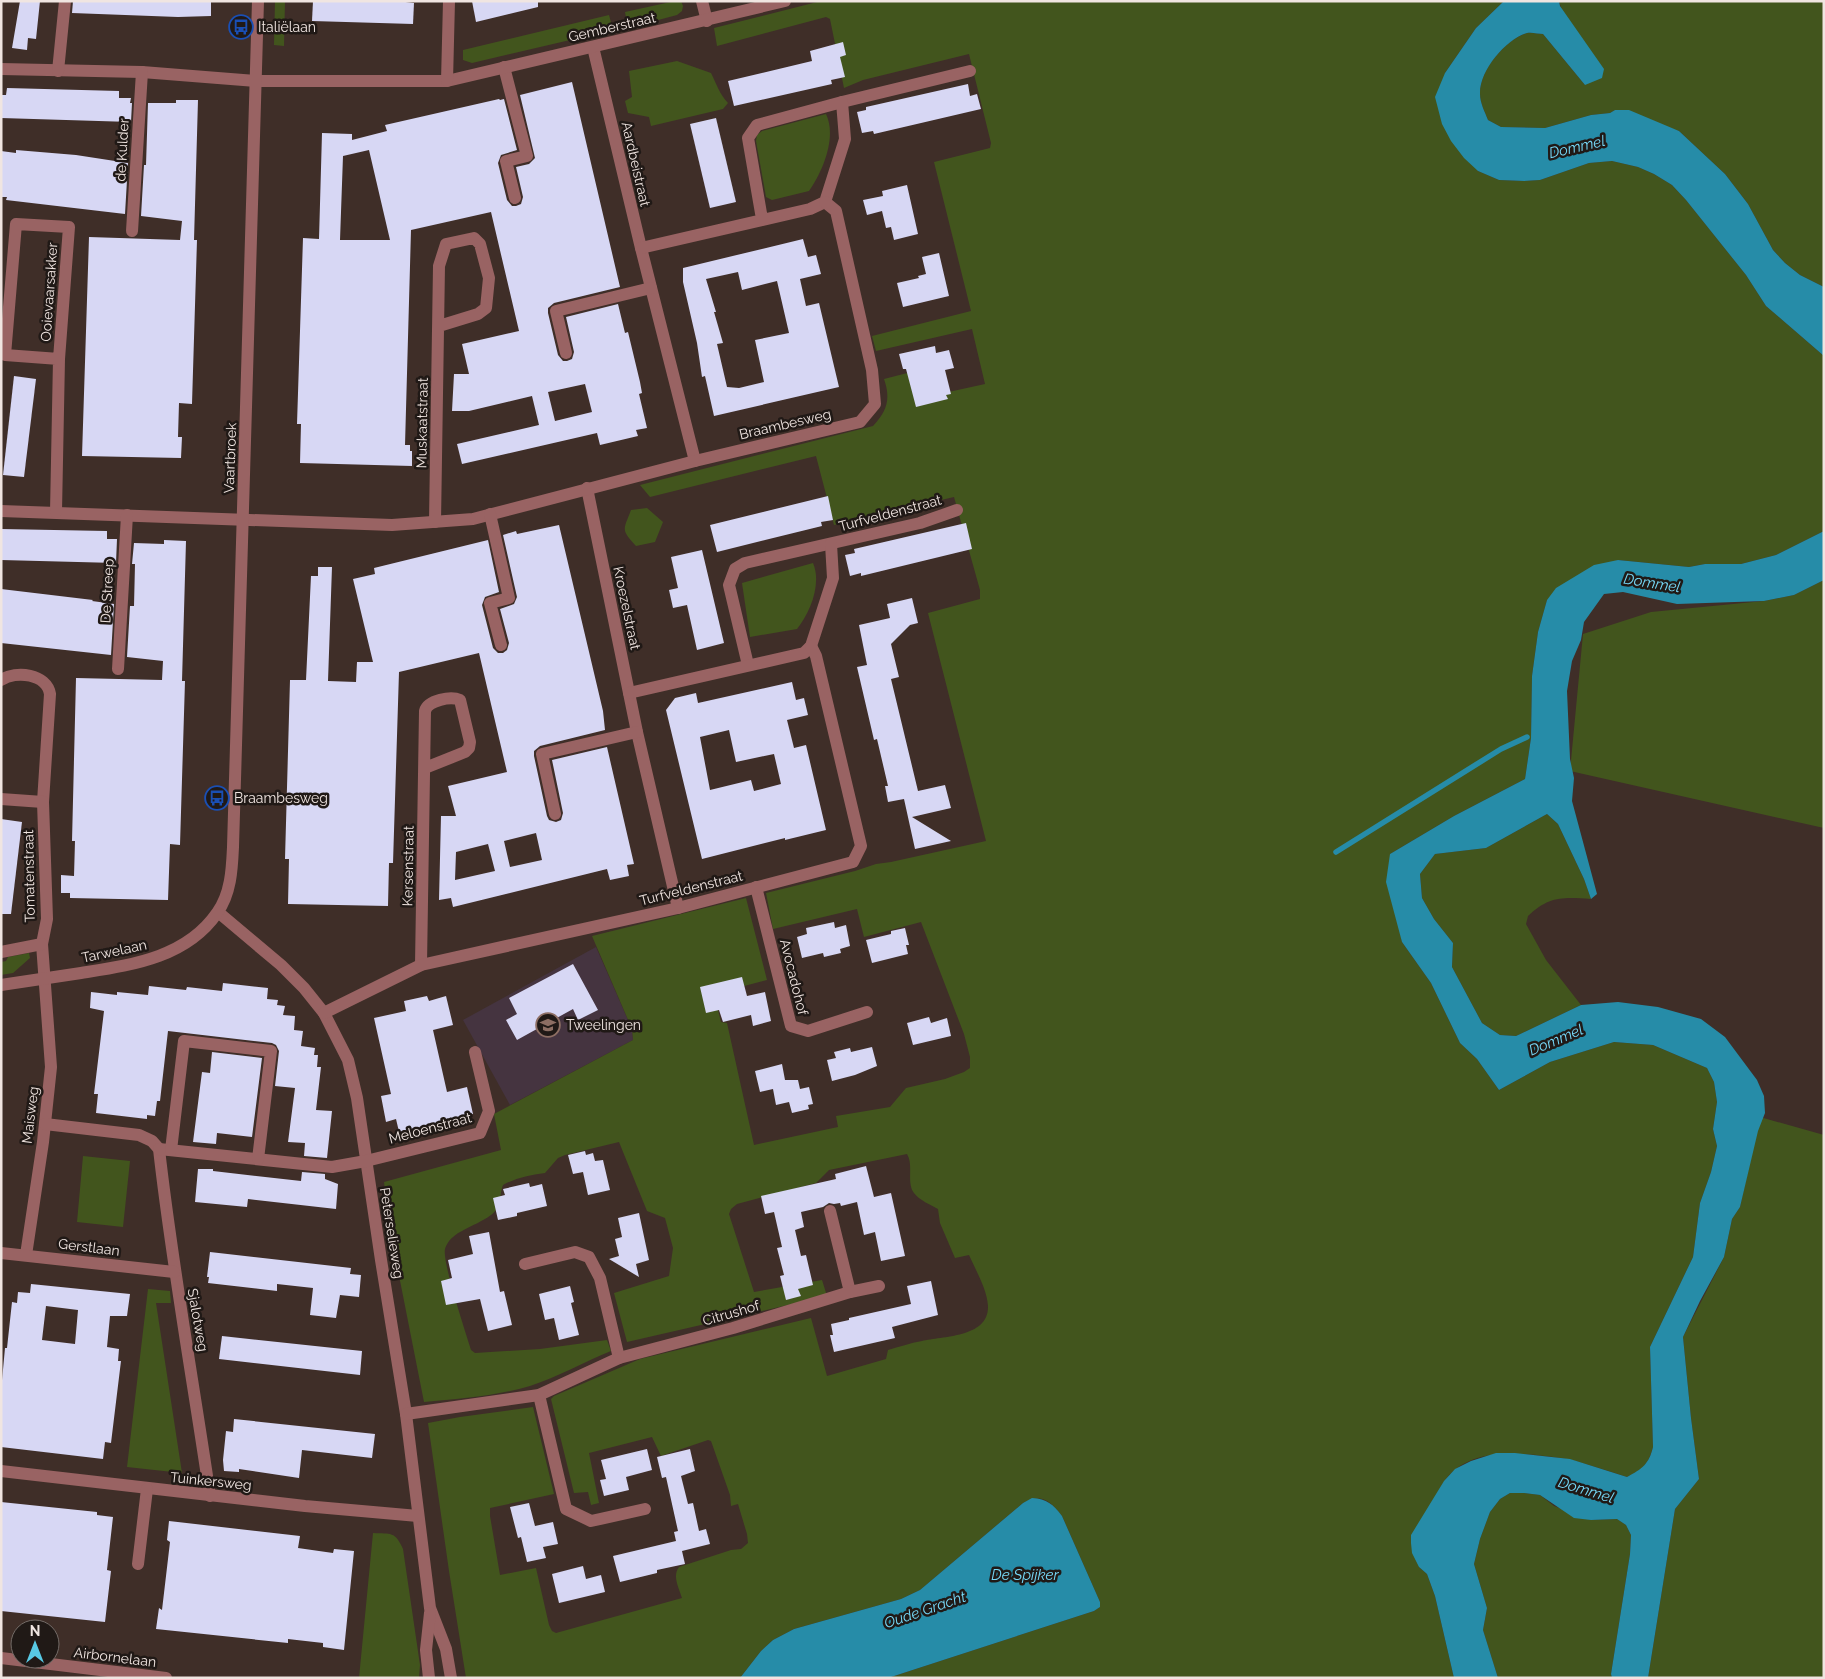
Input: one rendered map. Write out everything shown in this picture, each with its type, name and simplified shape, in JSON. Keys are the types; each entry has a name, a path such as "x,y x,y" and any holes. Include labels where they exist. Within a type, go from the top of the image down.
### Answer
{"street":[{"path":"58,71 65,1"},
{"name":"Vaartbroek","path":"218,912 226,897 231,880 233,852 258,1"},
{"path":"447,81 449,1"},
{"path":"702,1 707,21"},
{"name":"Gemberstraat","path":"256,81 447,81 785,1"},
{"name":"Aardbeistraat","path":"593,46 694,461"},
{"path":"504,67 527,156 506,161 515,198"},
{"path":"1,69 142,72 256,81"},
{"path":"762,219 748,138 757,124 970,71"},
{"name":"de Kulder","path":"132,231 142,72"},
{"path":"641,248 810,209 824,202 845,139 842,102"},
{"name":"Braambesweg","path":"243,519 392,525 472,519 694,461 860,422 876,404 872,370 836,211 824,202"},
{"name":"Ooievaarsakker","path":"56,512 59,359 69,227 16,224 5,355 59,359"},
{"name":"Muskaatstraat","path":"435,522 439,266 446,244 474,238 480,244 490,278 486,308 478,314 439,326"},
{"path":"566,353 556,311 651,288"},
{"name":"Kroezelstraat","path":"587,488 637,732 678,908"},
{"name":"Turfveldenstraat","path":"748,665 729,585 735,569 745,564 920,522 957,510"},
{"path":"1,511 243,519"},
{"path":"490,514 509,598 490,603 501,645"},
{"name":"De Streep","path":"118,669 127,515"},
{"name":"Turfveldenstraat","path":"324,1013 421,965 678,908 853,862 861,846 816,656 811,646 833,578 831,544"},
{"path":"629,693 804,653 811,646"},
{"name":"Tomatenstraat","path":"1,680 8,676 16,675 36,678 44,682 49,688 43,802 47,919 42,944 44,979"},
{"name":"Kersenstraat","path":"421,965 425,768 427,706 431,703 455,698 460,700 470,742 469,748 465,752 425,768"},
{"path":"555,814 542,754 637,732"},
{"path":"1,799 43,802"},
{"name":"Avocadohof","path":"756,887 791,1026 808,1031 867,1012"},
{"name":"Tarwelaan","path":"1,985 128,965 162,955 198,934 218,912"},
{"name":"Peterselieweg","path":"218,912 281,965 304,988 324,1013 348,1060 357,1098 380,1260 406,1414 430,1608 426,1650 429,1678"},
{"path":"1,952 42,944"},
{"name":"Maisweg","path":"26,1255 51,1068 44,979"},
{"name":"Sjalotweg","path":"210,1496 197,1403 174,1272 165,1149 184,1041 270,1051 258,1159"},
{"name":"Meloenstraat","path":"366,1161 480,1132 489,1112 475,1052"},
{"path":"45,1124 139,1135 165,1149 332,1167 366,1161"},
{"path":"830,1211 850,1292"},
{"path":"525,1264 576,1252 589,1257 600,1278 619,1358"},
{"name":"Gerstlaan","path":"1,1253 174,1272"},
{"name":"Citrushof","path":"406,1414 539,1395 619,1358 732,1328 850,1292 878,1286"},
{"path":"539,1395 566,1508 591,1522 645,1508"},
{"name":"Tuinkersweg","path":"1,1470 210,1496 370,1513 418,1516"},
{"path":"138,1564 148,1489"},
{"name":"Peterselieweg","path":"430,1608 446,1649 451,1678"},
{"name":"Airbornelaan","path":"1,1658 126,1676 166,1678"}],"shaded area":[{"name":"Tweelingen","path":"596,947 632,1029 633,1040 510,1105 463,1020"}],"green space":[{"path":"275,1 285,1 284,46 274,45"},
{"path":"681,1 683,6 682,11 677,15 628,28 625,12"},
{"path":"821,1 1504,1 1476,28 1445,73 1478,171 1499,180 1540,180 1589,163 1612,161 1638,167 1654,174 1672,185 1686,200 1746,275 1766,306 1824,356 1824,531 1776,555 1741,564 1705,564 1689,567 1618,560 1547,600 1538,632 1532,676 1531,738 1525,779 1454,816 1390,854 1402,942 1431,983 1460,1043 1477,1059 1499,1090 1550,1062 1614,1042 1653,1045 1707,1068 1714,1082 1717,1102 1713,1129 1717,1146 1711,1172 1700,1203 1693,1257 1650,1347 1653,1447 1647,1462 1641,1469 1627,1477 1562,1458 1518,1454 1490,1455 1476,1458 1463,1464 1452,1472 1438,1492 1431,1512 1419,1567 1427,1574 1435,1596 1454,1678 888,1678 1094,1611 1100,1607 1100,1602 1062,1516 1054,1506 1045,1500 1035,1499 1023,1503 920,1590 901,1599 794,1629 773,1640 761,1651 740,1678 466,1678 428,1423 533,1407 554,1494 490,1508 490,1516 500,1575 536,1568 549,1625 552,1631 556,1633 682,1598 676,1578 679,1567 731,1550 741,1549 748,1543 738,1504 731,1506 730,1495 711,1441 708,1440 661,1456 652,1437 589,1453 599,1503 591,1505 588,1492 574,1493 551,1399 554,1396 640,1359 811,1318 827,1376 886,1359 888,1350 918,1342 963,1334 981,1324 986,1316 988,1306 986,1293 969,1255 955,1258 940,1223 938,1209 914,1193 907,1154 829,1170 816,1183 737,1204 731,1209 729,1214 754,1292 822,1280 827,1296 627,1342 614,1293 669,1276 673,1248 665,1218 647,1211 619,1142 565,1155 558,1158 545,1173 523,1177 503,1185 499,1204 495,1212 484,1220 458,1233 448,1242 445,1249 447,1268 455,1298 471,1350 475,1353 540,1349 607,1340 611,1351 530,1386 491,1395 424,1402 390,1230 384,1182 501,1150 494,1114 633,1040 632,1029 592,936 746,898 767,980 714,994 721,1022 727,1023 754,1145 838,1127 836,1116 890,1107 906,1088 945,1079 970,1068 970,1057 964,1034 921,922 864,937 857,909 773,929 766,893 876,864 986,841 928,613 980,599 980,590 954,497 834,525 816,456 650,497 640,485 873,426 882,415 886,404 887,393 884,379 919,370 944,393 985,384 972,329 876,351 872,336 971,311 934,162 990,148 991,143 969,54 863,80 844,88 830,19 826,17 717,46 714,28"},
{"path":"1559,1 1824,1 1824,287 1800,275 1785,263 1773,250 1748,204 1725,174 1679,131 1615,110 1610,113 1591,115 1545,128 1501,127 1488,120 1480,97 1484,76 1502,49 1510,42 1527,33 1543,34 1585,85"},
{"path":"609,15 613,30 472,63 463,60 463,50"},
{"path":"677,61 711,73 720,93 728,103 723,109 651,126 649,117 628,113 625,101 632,97 629,71"},
{"path":"826,114 830,133 827,154 819,174 809,191 772,200 766,197 756,141 757,135 762,131"},
{"path":"647,508 663,522 655,542 636,546 626,533 625,526 631,510"},
{"path":"813,563 816,580 813,598 806,615 797,629 750,637 742,583"},
{"path":"1824,580 1824,828 1570,771 1583,634 1651,612 1764,601 1794,595"},
{"path":"1547,814 1558,824 1584,879 1591,899 1564,898 1550,901 1528,916 1526,924 1546,960 1581,1005 1516,1036 1500,1035 1482,1023 1452,967 1453,943 1434,919 1422,898 1420,874 1435,854 1486,848"},
{"path":"29,953 30,958 13,973 1,975 1,962 6,961 8,957"},
{"path":"1760,1117 1824,1135 1824,1678 1648,1678 1675,1509 1699,1479 1683,1337 1724,1257 1732,1219 1740,1207"},
{"path":"83,1156 130,1161 123,1227 77,1222"},
{"path":"148,1289 170,1291 171,1303 156,1303 182,1473 127,1467"},
{"path":"1510,1493 1540,1495 1554,1506 1591,1520 1617,1519 1626,1525 1631,1535 1630,1554 1611,1674 1612,1678 1498,1678 1483,1630 1487,1608 1474,1564 1480,1539 1490,1512 1500,1499"},
{"path":"373,1533 395,1536 403,1549 420,1665 419,1678 359,1678"}],"water":[{"name":"Dommel","path":"1504,1 1559,1 1560,6 1604,69 1602,78 1585,85 1543,34 1527,33 1519,36 1495,57 1484,76 1480,97 1488,120 1501,127 1545,128 1591,115 1610,113 1615,110 1629,110 1679,131 1725,174 1748,204 1773,250 1785,263 1800,275 1824,287 1824,356 1766,306 1746,275 1686,200 1672,185 1654,174 1638,167 1612,161 1589,163 1540,180 1499,180 1478,171 1464,158 1451,141 1442,124 1435,97 1445,73 1476,28"},
{"name":"Dommel","path":"1824,531 1824,580 1794,595 1764,601 1677,604 1623,592 1604,594 1584,622 1581,640 1572,661 1567,691 1570,759 1574,778 1572,801 1597,894 1591,899 1584,879 1558,824 1547,814 1486,848 1435,854 1420,874 1422,898 1434,919 1453,943 1452,967 1482,1023 1500,1035 1516,1036 1581,1005 1618,1002 1658,1007 1701,1019 1725,1037 1757,1080 1764,1096 1765,1113 1758,1131 1740,1207 1732,1219 1724,1257 1683,1337 1699,1479 1675,1509 1648,1678 1612,1678 1611,1674 1630,1554 1631,1535 1626,1525 1617,1519 1591,1520 1574,1518 1540,1495 1510,1493 1500,1499 1490,1512 1480,1539 1474,1564 1487,1608 1483,1630 1498,1678 1454,1678 1435,1596 1427,1574 1419,1567 1412,1553 1411,1535 1444,1481 1455,1469 1471,1461 1496,1453 1515,1453 1570,1459 1627,1477 1647,1462 1653,1447 1650,1347 1693,1257 1700,1203 1711,1172 1717,1146 1713,1129 1717,1102 1714,1082 1707,1068 1653,1045 1614,1042 1550,1062 1499,1090 1477,1059 1460,1043 1431,983 1402,942 1386,882 1390,854 1454,816 1525,779 1531,738 1532,676 1538,632 1547,600 1556,588 1594,565 1618,560 1689,567 1705,564 1741,564 1776,555"},
{"name":"De Spijker","path":"1032,1498 1049,1503 1062,1516 1100,1602 1100,1607 1094,1611 888,1678 740,1678 761,1651 773,1640 794,1629 901,1599 920,1590 1023,1503"}],"building":[{"path":"20,1 40,1 36,39 28,38 27,50 12,48"},
{"path":"73,1 211,2 211,16 178,17 72,13"},
{"path":"313,1 397,1 414,3 413,24 312,21"},
{"path":"472,1 538,1 538,7 476,22"},
{"path":"843,42 846,55 840,57 845,77 831,80 832,84 734,106 728,81 812,61 810,51"},
{"path":"572,82 620,287 554,303 548,308 558,355 563,361 567,361 572,359 574,352 566,317 618,304 625,333 628,332 640,382 642,393 639,394 647,428 636,430 638,436 600,445 597,433 462,464 457,444 539,425 532,396 469,411 452,411 454,374 469,374 462,344 519,331 491,212 411,230 405,445 410,445 410,451 412,451 412,466 300,463 301,424 297,424 303,238 319,239 322,133 352,134 352,140 387,131 385,125 504,99 517,150 501,155 498,163 507,200 512,206 516,206 521,204 523,197 516,167 529,164 535,158 520,95","holes":["369,150 390,240 340,240 343,156","585,384 592,412 555,421 548,392"]},
{"path":"968,84 970,96 977,94 981,109 874,134 873,131 862,133 857,112 866,110 866,107"},
{"path":"7,88 119,91 119,98 131,98 131,122 1,118 1,95 6,95"},
{"path":"176,100 198,100 194,240 197,240 192,404 179,403 178,437 182,437 181,458 82,456 89,237 180,240 182,221 141,216 144,165 146,165 148,103 176,103"},
{"path":"716,118 736,202 710,208 690,124"},
{"path":"16,150 76,155 128,163 125,214 6,200 7,197 1,197 1,151 16,153"},
{"path":"907,185 918,234 894,240 891,227 886,228 882,211 867,215 863,200 883,196 882,191"},
{"path":"803,239 808,257 816,255 821,274 800,279 806,306 819,303 839,387 714,416 705,376 702,377 697,343 683,282 683,268","holes":["738,272 742,290 777,281 789,333 755,340 764,382 739,388 727,387 717,344 723,343 706,279"]},
{"path":"939,253 949,296 903,307 897,283 919,278 918,276 926,274 922,257"},
{"path":"935,346 936,353 949,350 954,368 945,370 951,394 946,395 948,399 916,407 906,369 903,369 899,354"},
{"path":"14,376 36,379 24,477 3,475"},
{"path":"828,496 833,520 821,522 822,526 717,552 710,525"},
{"path":"966,523 972,549 861,576 861,573 850,576 845,555 855,553 854,549"},
{"path":"559,525 603,711 605,730 540,746 534,751 547,816 549,820 556,822 561,820 563,813 552,760 607,747 634,864 627,865 629,876 610,880 607,869 453,907 451,898 439,900 441,816 456,816 448,786 507,772 479,653 399,672 393,863 389,863 388,906 288,904 289,859 285,859 290,680 306,680 311,576 318,576 318,567 332,567 328,681 356,682 357,662 373,662 353,579 375,574 374,568 488,540 499,592 485,597 482,605 493,648 498,653 503,653 507,650 509,643 500,609 514,604 517,597 503,535 516,531 517,534","holes":["536,833 542,860 510,867 504,841","488,844 495,871 455,880 456,852"]},
{"path":"1,529 107,531 107,539 117,539 116,563 1,560"},
{"path":"164,540 186,541 182,681 185,681 180,845 170,844 168,900 70,898 70,893 61,893 61,875 74,876 75,841 72,841 76,678 162,680 163,661 127,657 130,606 134,606 135,564 132,564 134,543 164,544"},
{"path":"702,550 724,643 697,650 687,605 673,608 669,590 678,588 671,557"},
{"path":"1,589 114,604 111,655 1,643"},
{"path":"912,598 918,623 910,625 891,644 899,677 891,679 918,791 945,785 951,808 912,817 951,841 915,849 904,799 888,802 885,786 888,786 877,739 874,740 857,667 867,665 859,625 890,618 887,604"},
{"path":"792,682 796,700 804,698 808,715 787,720 794,748 806,745 826,830 785,840 785,838 702,859 666,710 675,698 696,693 698,703","holes":["729,730 736,762 774,754 781,784 754,791 751,780 710,790 700,737"]},
{"path":"1,819 22,822 11,914 1,914"},
{"path":"834,922 835,928 846,925 850,946 840,949 841,953 824,957 823,953 802,958 797,937 807,934 806,928"},
{"path":"905,928 909,945 906,945 908,954 872,963 866,940 891,934 891,931"},
{"path":"573,964 598,1010 578,1020 573,1009 517,1040 506,1020 517,1014 509,998"},
{"path":"742,977 747,996 765,992 771,1021 753,1026 751,1015 723,1022 719,1010 706,1013 700,987"},
{"path":"223,983 268,988 267,999 278,1000 277,1005 285,1006 283,1015 295,1016 294,1030 303,1031 301,1046 315,1048 314,1055 318,1055 317,1067 321,1067 316,1110 332,1111 327,1158 304,1156 305,1143 288,1142 295,1088 275,1086 279,1051 276,1045 272,1043 168,1031 160,1101 157,1101 155,1116 147,1115 147,1119 96,1113 98,1094 94,1094 104,1011 90,1008 91,992 117,995 117,992 148,995 149,986 186,990 187,987 222,991"},
{"path":"427,996 429,1001 446,996 453,1025 433,1030 447,1092 467,1087 473,1114 454,1118 456,1124 400,1136 396,1119 386,1122 381,1096 391,1094 374,1018 406,1011 404,1001"},
{"path":"929,1017 931,1023 947,1018 951,1036 913,1045 907,1023"},
{"path":"872,1047 877,1066 855,1075 832,1081 827,1060 836,1058 834,1052 850,1048 851,1052"},
{"path":"212,1052 262,1058 252,1137 217,1133 216,1144 193,1142 202,1072 210,1073"},
{"path":"782,1064 785,1080 798,1080 800,1089 809,1087 813,1104 808,1105 809,1109 792,1113 789,1102 776,1105 773,1089 760,1092 755,1071"},
{"path":"585,1151 586,1155 593,1153 595,1161 603,1160 610,1190 588,1195 583,1172 573,1174 568,1155"},
{"path":"866,1166 874,1197 891,1193 905,1256 881,1261 875,1232 864,1235 857,1202 841,1206 840,1203 829,1203 823,1207 801,1212 804,1227 795,1230 801,1256 806,1255 813,1285 798,1289 801,1296 786,1300 780,1276 784,1275 777,1248 782,1247 774,1212 765,1214 761,1196 836,1179 835,1174"},
{"path":"198,1169 213,1169 213,1171 301,1181 302,1172 325,1174 325,1179 338,1184 336,1209 248,1199 247,1207 195,1202"},
{"path":"529,1183 530,1187 542,1184 547,1206 517,1213 517,1216 498,1220 493,1198 505,1195 503,1189"},
{"path":"639,1213 649,1260 636,1264 639,1277 609,1259 619,1256 615,1239 622,1237 618,1218"},
{"path":"489,1232 500,1292 504,1291 512,1325 488,1331 480,1299 446,1305 441,1281 452,1278 448,1260 473,1254 469,1236"},
{"path":"210,1252 351,1268 350,1274 361,1275 359,1297 340,1295 336,1318 310,1315 313,1288 277,1284 277,1291 208,1283"},
{"path":"931,1281 938,1315 892,1327 895,1338 834,1352 830,1335 833,1335 831,1324 911,1304 907,1286"},
{"path":"31,1284 130,1294 127,1316 110,1316 107,1347 119,1349 118,1361 121,1361 111,1443 105,1442 103,1459 1,1447 1,1391 12,1302 17,1303 18,1292 30,1293","holes":["46,1306 78,1310 75,1344 42,1340"]},
{"path":"570,1286 574,1302 571,1303 579,1335 559,1340 554,1318 545,1320 539,1294"},
{"path":"222,1336 362,1351 360,1375 219,1359"},
{"path":"234,1419 375,1434 372,1458 302,1450 299,1478 239,1469 239,1472 224,1471 223,1460 226,1431 233,1432"},
{"path":"647,1449 652,1470 626,1477 629,1490 604,1496 600,1480 606,1479 601,1460"},
{"path":"690,1449 695,1471 681,1476 688,1504 693,1503 699,1531 706,1529 710,1544 682,1551 685,1564 657,1570 657,1573 620,1582 613,1556 676,1541 674,1532 678,1531 666,1477 662,1478 657,1457"},
{"path":"1,1502 97,1512 97,1515 113,1517 107,1570 111,1571 105,1622 1,1611"},
{"path":"529,1503 535,1526 553,1522 558,1544 543,1547 546,1558 527,1562 521,1537 518,1538 510,1507"},
{"path":"169,1521 300,1536 298,1548 333,1553 334,1549 354,1551 344,1650 323,1647 323,1643 288,1639 288,1643 156,1629 159,1608 162,1610 170,1542 167,1540"},
{"path":"583,1566 586,1579 601,1575 605,1592 559,1603 552,1574"}],"waterway":[{"path":"1336,852 1501,749 1527,737"}],"place":[{"name":"Italiëlaan","path":"241,27"},
{"name":"Braambesweg","path":"217,798"},
{"name":"Tweelingen","path":"548,1025"}],"water label":[{"name":"Oude Gracht","path":"925,1610"}]}
